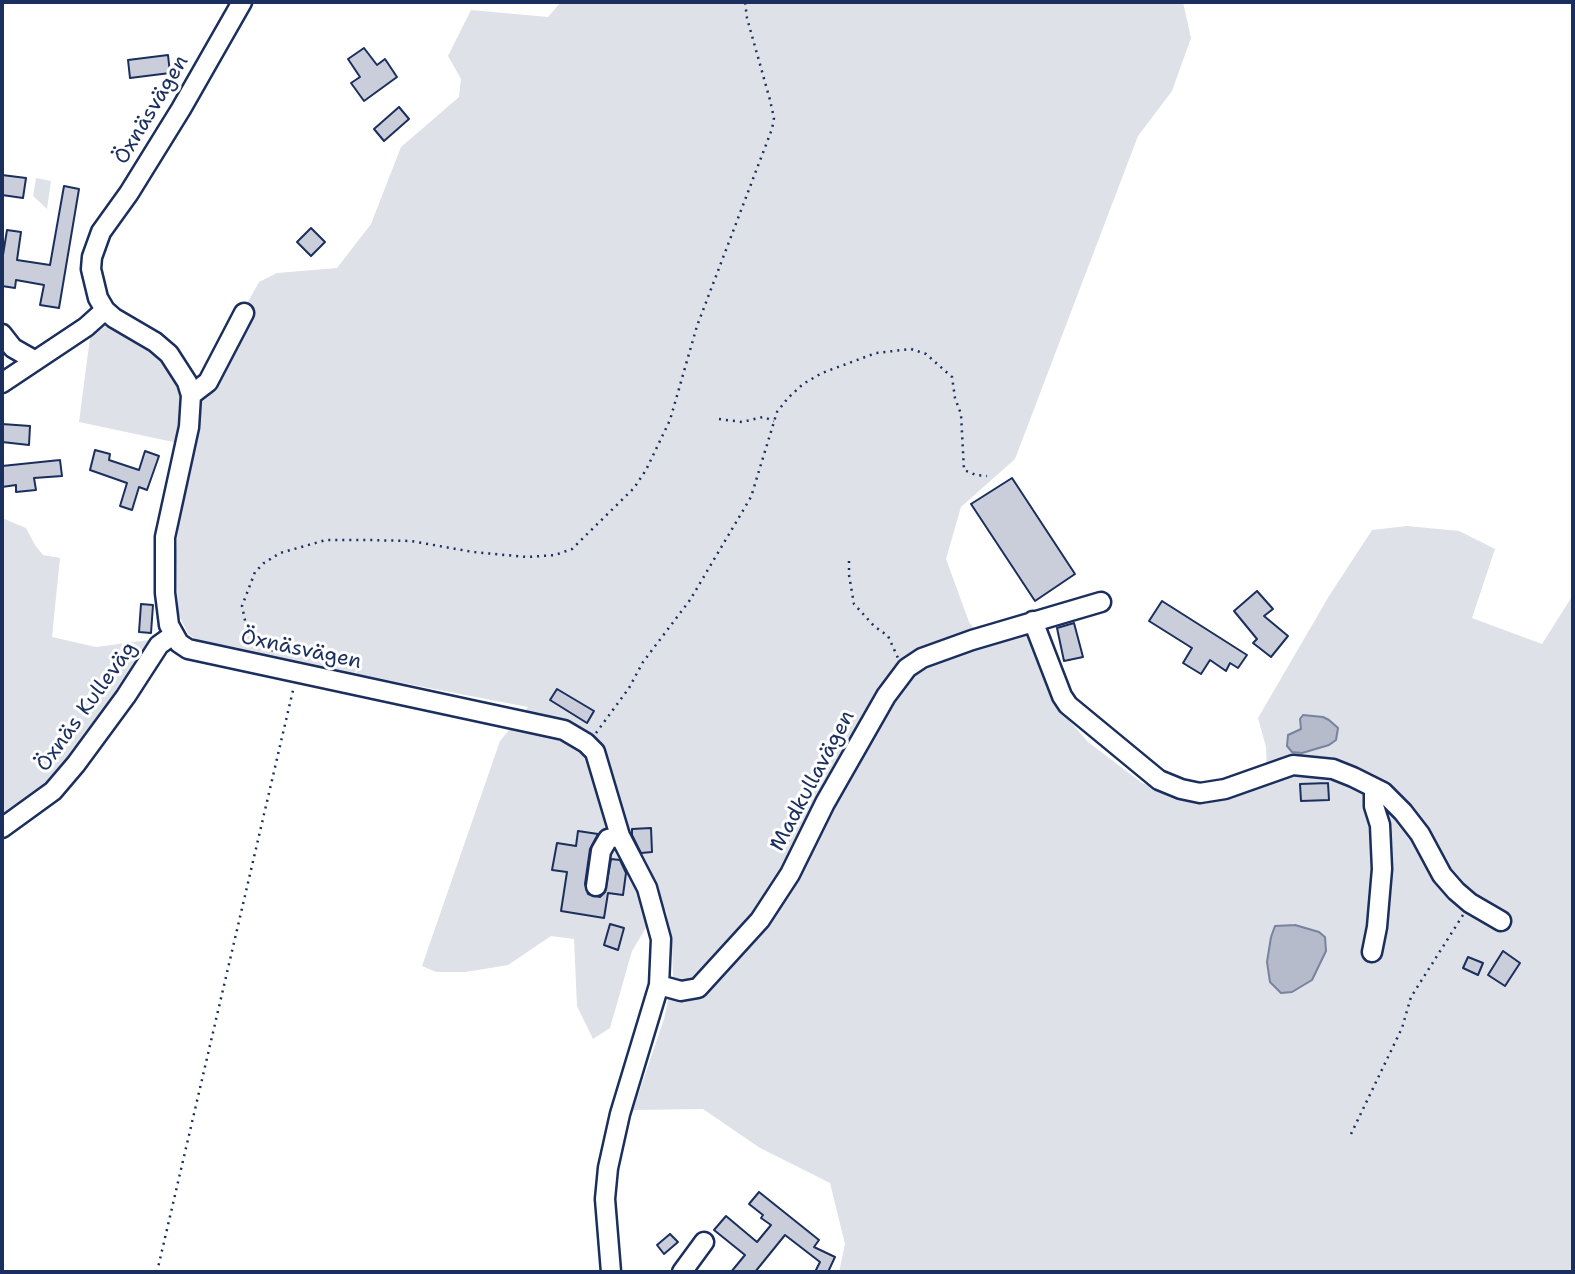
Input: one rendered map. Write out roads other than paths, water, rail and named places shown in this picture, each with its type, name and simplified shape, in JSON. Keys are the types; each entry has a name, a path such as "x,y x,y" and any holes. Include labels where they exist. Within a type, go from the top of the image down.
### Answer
{"street":[{"name":"Öxnäsvägen","path":"105,310 98,298 91,269 95,245 181,109 242,2"},
{"path":"2,383 86,327 105,310 169,354 187,382 191,395 189,427 165,537 165,593 173,635"},
{"path":"191,395 208,382 244,313"},
{"path":"2,334 13,348 34,360"},
{"name":"Madkullavägen","path":"659,985 681,991 698,988 760,920 790,874 825,803 886,696 907,668 922,658 1101,602"},
{"path":"1034,621 1059,689 1068,705 1159,780 1191,792 1213,792 1293,765 1333,769 1383,792 1420,834 1442,875 1470,903 1501,921"},
{"name":"Öxnäsvägen","path":"173,635 188,649 564,730 586,743 595,752 620,836"},
{"name":"Öxnäs Kulleväg","path":"2,828 53,791 126,696 159,645 173,635"},
{"path":"1372,952 1382,869 1380,825 1374,806 1374,788"},
{"path":"596,886 601,851 608,839 620,836 647,888 661,939 659,985 620,1114 608,1168 605,1199 611,1272"},
{"path":"682,1272 705,1242"}],"water":[{"path":"1303,715 1329,720 1338,728 1336,740 1329,745 1302,753 1292,752 1287,746 1288,735 1301,729 1300,719"},
{"path":"1295,925 1319,932 1325,937 1326,951 1312,980 1292,992 1281,993 1270,982 1267,962 1271,937 1275,926"}]}
